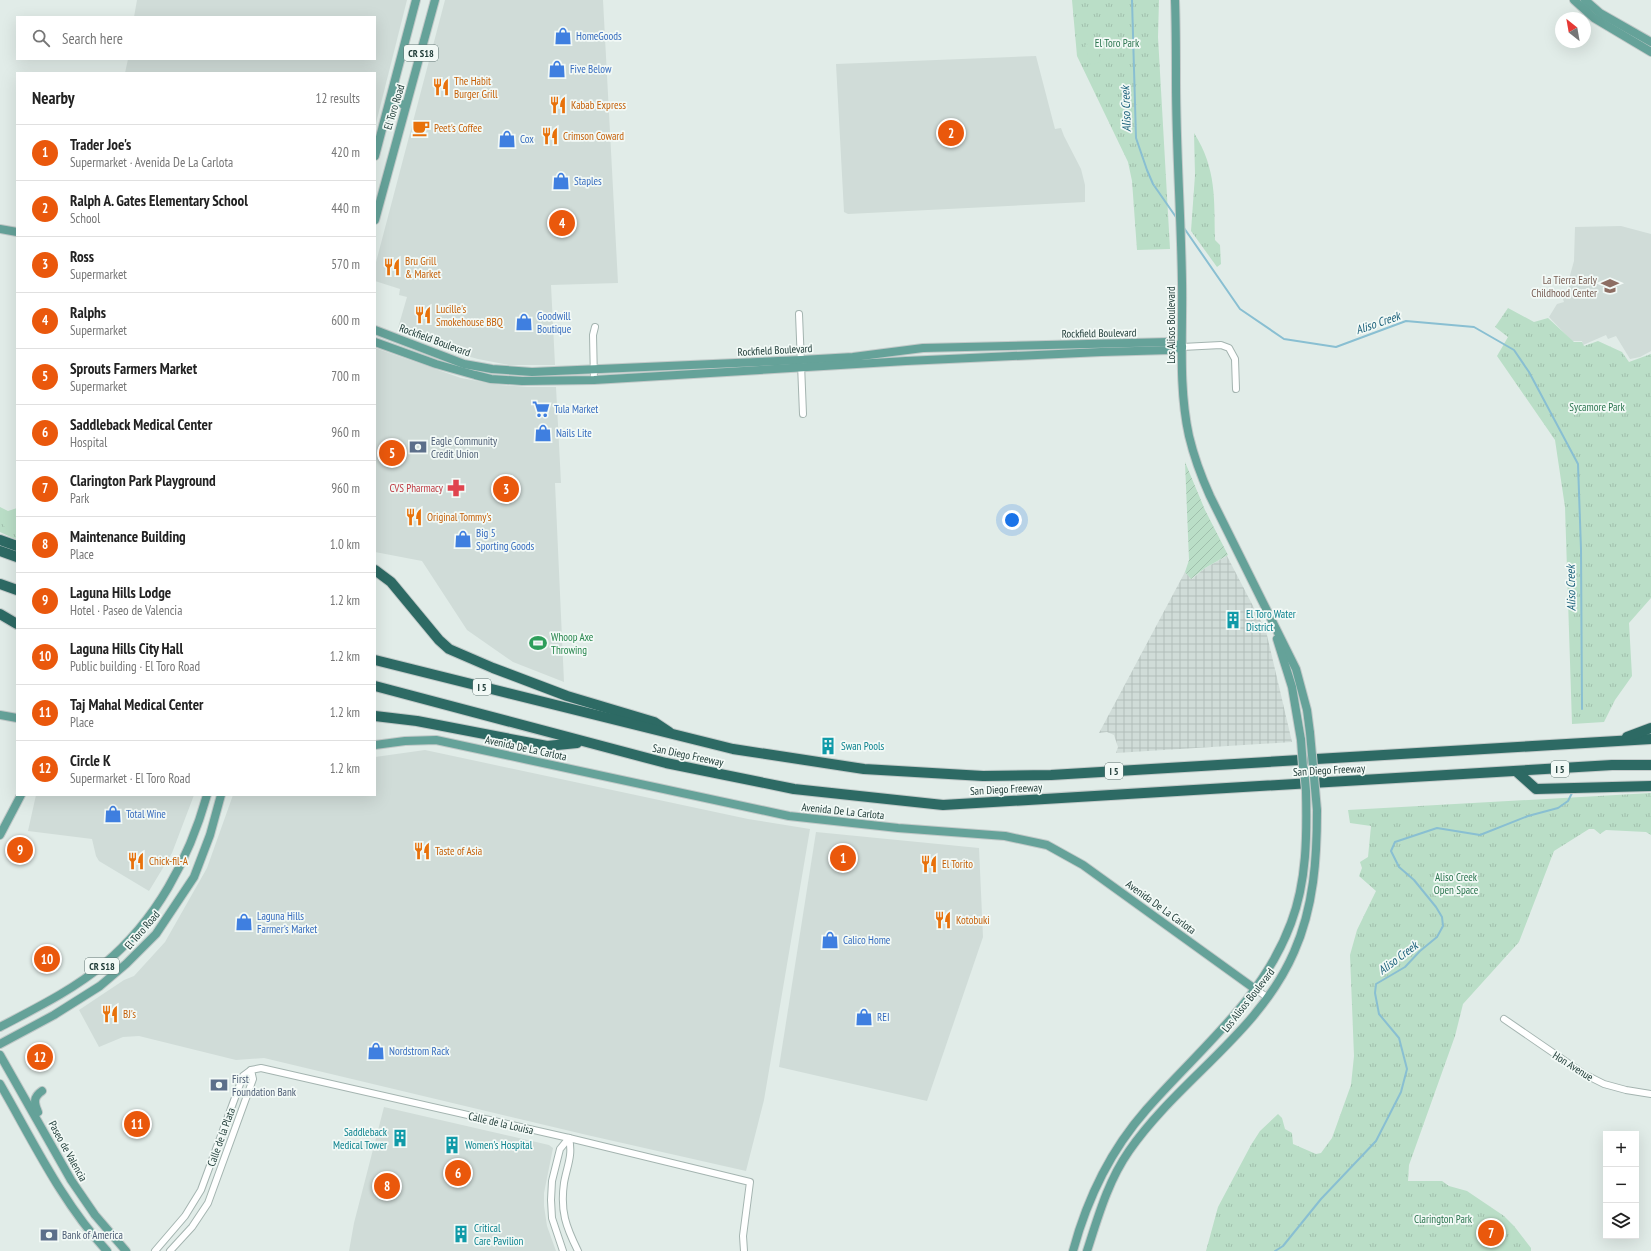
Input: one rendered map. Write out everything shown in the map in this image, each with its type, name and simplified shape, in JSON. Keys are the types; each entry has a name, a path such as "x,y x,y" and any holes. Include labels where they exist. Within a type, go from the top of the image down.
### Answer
{"highway":[{"path":"0,540 16,546"},
{"path":"0,551 16,557"},
{"path":"376,571 391,582 439,640 449,649 493,668 567,696 654,722 676,736"},
{"path":"0,584 16,590"},
{"path":"0,614 16,623"},
{"name":"San Diego Freeway","path":"376,660 733,750 864,769 984,776 1059,774 1651,739"},
{"name":"San Diego Freeway","path":"376,686 583,743 666,763 794,789 943,805 1604,766 1651,765"},
{"path":"376,716 416,721 547,746 583,743"},
{"path":"1618,740 1651,728"},
{"path":"1517,772 1536,790 1651,786"}],"main road":[{"name":"El Toro Road","path":"376,152 416,0"},
{"name":"El Toro Road","path":"376,216 405,105 435,0"},
{"name":"Los Alisos Boulevard","path":"1087,1251 1100,1208 1129,1151 1155,1119 1220,1053 1268,997 1282,976 1295,952 1308,908 1317,844 1317,810 1310,733 1307,710 1296,669 1212,502 1198,467 1189,436 1185,410 1182,347 1176,0"},
{"path":"1574,0 1594,18 1651,52"},
{"path":"1585,0 1600,13 1651,42"},
{"path":"390,100 405,105"},
{"path":"0,229 16,232"},
{"name":"Rockfield Boulevard","path":"376,330 449,359 492,369 532,372 922,360 1170,350 1182,347"},
{"name":"Rockfield Boulevard","path":"376,342 436,364 491,379 522,382 594,380 802,364 923,348 1170,342 1182,347"},
{"name":"Los Alisos Boulevard","path":"1073,1251 1082,1218 1095,1187 1119,1145 1145,1111 1241,1009 1255,989 1284,940 1292,922 1305,858 1307,808 1301,740 1292,687 1287,667 1278,644 1277,631"},
{"path":"0,715 16,718"},
{"name":"Avenida De La Carlota","path":"376,745 405,741 436,740 789,816 898,828 1005,836 1047,845 1084,865 1255,989"},
{"path":"0,835 20,796"},
{"name":"El Toro Road","path":"0,1027 42,1005 88,976 109,960 133,935 151,914 176,875 190,848 207,796"},
{"name":"El Toro Road","path":"0,1044 60,1011 100,986 126,964 156,934 194,877 210,835 221,796"},
{"name":"Paseo de Valencia","path":"0,1055 55,1153 83,1199 126,1251"},
{"path":"0,1084 51,1174 87,1226 107,1251"},
{"path":"21,1091 36,1091 43,1089 38,1094 34,1103 44,1124 44,1131"}],"street":[{"path":"799,314 803,414"},
{"path":"594,380 593,335 596,327"},
{"name":"Rockfield Boulevard","path":"1182,347 1221,345 1229,348 1234,359 1236,389"},
{"name":"Avenida De La Carlota","path":"1255,989 1268,997"},
{"name":"Hon Avenue","path":"1504,1019 1584,1074 1604,1084 1626,1090 1651,1094"},
{"name":"Calle de la Louisa","path":"251,1070 263,1068 569,1138 750,1182 743,1236 744,1251"},
{"name":"Calle de la Plata","path":"155,1251 194,1204 201,1190 243,1076 251,1070 253,1079 211,1195 200,1216 170,1251"},
{"path":"563,1251 552,1218 552,1181 560,1149 569,1138"},
{"path":"569,1138 572,1151 564,1183 564,1218 578,1251"}],"shaded area":[{"path":"137,0 407,0 376,123 376,72 125,72 128,60 376,60 376,16 134,16"},
{"path":"445,0 603,0 618,283 551,285 555,365 509,365 478,359 442,349 421,335 398,328 407,297 399,295 400,289 376,281 376,262"},
{"path":"1036,56 1055,129 1061,128 1081,169 1085,185 1085,202 848,214 844,212 836,64"},
{"name":"La Tierra Early Childhood Center","path":"1621,226 1651,234 1651,351 1640,357 1630,359 1616,336 1608,339 1606,335 1583,345 1582,341 1572,341 1549,317 1557,304 1564,302 1562,296 1569,293 1569,279 1574,261 1575,227"},
{"path":"376,348 461,378 500,385 556,387 561,483 555,483 564,682 513,662 467,630 422,561 376,552"},
{"name":"El Toro Water District","path":"1227,556 1266,631 1292,742 1116,753 1118,747 1114,735 1107,732 1099,733 1185,572 1192,579 1205,568"},
{"path":"425,750 748,819 810,829 764,1100 746,1171 587,1135 264,1058 236,1060 139,1036 123,1037 99,1047 79,1010 124,980 134,976 165,942 207,868 233,796 376,796 376,757"},
{"path":"36,796 194,796 172,853 149,891 99,861 96,856 92,839 28,831"},
{"path":"816,832 979,848 983,937 927,1101 779,1067"},
{"path":"384,1107 549,1145 553,1148 544,1193 544,1206 547,1226 556,1251 349,1251 354,1223"}],"green space":[{"name":"El Toro Park","path":"1072,0 1159,0 1158,37 1170,249 1137,250 1132,181 1128,162 1077,56"},
{"path":"1107,37 1113,57 1104,60 1097,40"},
{"path":"1094,42 1101,62 1091,65 1085,45"},
{"path":"1194,133 1207,159 1213,185 1215,240 1220,245 1221,264 1217,267 1191,231 1195,175"},
{"name":"Sycamore Park","path":"1508,308 1534,322 1548,318 1574,342 1582,342 1584,346 1598,341 1622,352 1629,362 1651,354 1651,598 1629,623 1632,676 1615,700 1604,722 1572,724 1565,507 1555,440 1497,356 1508,337 1495,327"},
{"path":"1185,462 1205,510 1228,555 1205,568 1191,579 1185,572 1189,560"},
{"path":"0,507 8,511 16,508 16,540 0,532"},
{"path":"16,512 16,527 7,530 4,526 3,522 6,513"},
{"name":"Aliso Creek Open Space","path":"1651,793 1651,835 1646,832 1606,830 1600,834 1594,829 1589,829 1554,851 1519,942 1463,1004 1455,1036 1409,1165 1408,1181 1442,1181 1449,1186 1467,1191 1504,1216 1531,1248 1531,1251 1206,1251 1218,1207 1260,1131 1278,1114 1282,1118 1285,1129 1292,1133 1293,1144 1316,1154 1321,1153 1332,1138 1351,1085 1354,1056 1350,955 1357,930 1376,891 1359,876 1362,868 1360,862 1368,857 1371,826 1350,823 1348,810"}],"waterway":[{"name":"Aliso Creek","path":"1132,0 1136,138 1153,184 1178,220"},
{"name":"Aliso Creek","path":"1184,228 1240,309 1284,339 1336,347 1406,321 1474,327 1514,350 1529,372 1578,464 1581,549 1582,709"},
{"name":"Aliso Creek","path":"1275,1251 1283,1246 1321,1199 1376,1141 1401,1092 1407,1069 1399,1038 1379,1014 1375,993 1376,984 1405,967 1420,951 1437,937 1443,926 1442,917 1436,907 1414,880 1399,867 1391,851 1395,842 1437,828 1480,835 1528,816 1558,808 1568,801 1573,791"}],"place":[{"name":"HomeGoods","path":"563,36"},
{"name":"Five Below","path":"557,69"},
{"name":"The Habit Burger Grill","path":"441,87"},
{"name":"Kabab Express","path":"558,105"},
{"name":"Peet's Coffee","path":"421,128"},
{"name":"Ralph A. Gates Elementary School","path":"951,133"},
{"name":"Crimson Coward","path":"550,136"},
{"name":"Cox","path":"507,139"},
{"name":"Staples","path":"561,181"},
{"name":"Ralphs","path":"562,223"},
{"name":"Bru Grill & Market","path":"392,267"},
{"name":"La Tierra Early Childhood Center","path":"1610,286"},
{"name":"Lucille's Smokehouse BBQ","path":"423,315"},
{"name":"Goodwill Boutique","path":"524,322"},
{"name":"Tula Market","path":"541,409"},
{"name":"Nails Lite","path":"543,433"},
{"name":"Eagle Community Credit Union","path":"418,447"},
{"name":"Sprouts Farmers Market","path":"392,453"},
{"name":"CVS Pharmacy","path":"456,488"},
{"name":"Ross","path":"506,489"},
{"name":"Original Tommy's","path":"414,517"},
{"name":"Big 5 Sporting Goods","path":"463,539"},
{"name":"El Toro Water District","path":"1233,620"},
{"name":"Whoop Axe Throwing","path":"538,643"},
{"name":"Swan Pools","path":"828,746"},
{"name":"Total Wine","path":"113,814"},
{"name":"Laguna Hills Lodge","path":"20,850"},
{"name":"Taste of Asia","path":"422,851"},
{"name":"Trader Joe's","path":"843,858"},
{"name":"Chick-fil-A","path":"136,861"},
{"name":"El Torito","path":"929,864"},
{"name":"Kotobuki","path":"943,920"},
{"name":"Laguna Hills Farmer's Market","path":"244,922"},
{"name":"Calico Home","path":"830,940"},
{"name":"Laguna Hills City Hall","path":"47,959"},
{"name":"BJ's","path":"110,1014"},
{"name":"REI","path":"864,1017"},
{"name":"Nordstrom Rack","path":"376,1051"},
{"name":"Circle K","path":"40,1057"},
{"name":"First Foundation Bank","path":"219,1085"},
{"name":"Taj Mahal Medical Center","path":"137,1124"},
{"name":"Saddleback Medical Tower","path":"400,1138"},
{"name":"Women's Hospital","path":"452,1145"},
{"name":"Saddleback Medical Center","path":"458,1173"},
{"name":"Maintenance Building","path":"387,1186"},
{"name":"Clarington Park Playground","path":"1491,1233"},
{"name":"Critical Care Pavilion","path":"461,1234"},
{"name":"Bank of America","path":"49,1235"}],"park label":[{"name":"Clarington Park","path":"1443,1219"}]}
